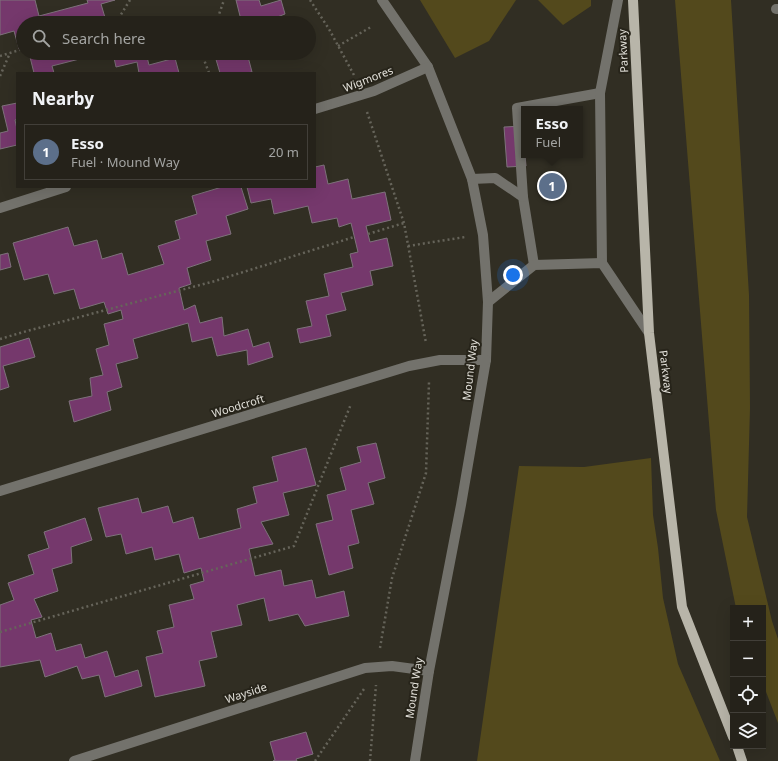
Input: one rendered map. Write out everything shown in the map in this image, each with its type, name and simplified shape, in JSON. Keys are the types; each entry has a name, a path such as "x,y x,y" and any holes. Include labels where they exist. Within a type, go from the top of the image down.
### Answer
{"main road":[{"name":"Parkway","path":"633,0 649,333 682,607 730,729"},
{"path":"738,749 742,761"}],"street":[{"name":"Mound Way","path":"382,0 428,67 472,179 482,235 488,302 486,360 461,505 429,671 415,761"},
{"path":"618,0 600,92 602,263 649,333"},
{"name":"Wigmores","path":"316,110 374,91 428,67"},
{"path":"527,106 600,92"},
{"path":"521,107 517,108 523,197 534,265"},
{"path":"472,179 495,178 523,197"},
{"path":"0,208 63,188"},
{"path":"488,302 534,265 602,263"},
{"name":"Woodcroft","path":"0,492 409,366 428,361 440,360 486,360"},
{"name":"Wayside","path":"74,761 365,668 392,666 429,671"}],"path":[{"path":"120,16 130,0"},
{"path":"218,16 224,0"},
{"path":"310,0 338,46 357,82"},
{"path":"338,46 371,27"},
{"path":"0,56 16,52"},
{"path":"0,76 10,53"},
{"path":"205,60 209,72"},
{"path":"367,112 404,223 427,349"},
{"path":"368,234 404,223"},
{"path":"408,246 482,235"},
{"path":"0,340 27,331 215,280 354,237"},
{"path":"380,649 392,578 426,474 429,376"},
{"path":"0,632 294,546 359,382"},
{"path":"370,761 377,681"},
{"path":"315,761 364,689 376,687"}],"shaded area":[{"path":"420,0 516,0 489,41 455,58"},
{"path":"538,0 591,0 591,6 563,25"},
{"path":"675,0 731,0 749,295 750,408 747,517 772,621 778,639 778,723 766,692 766,605 735,605 716,510"},
{"path":"651,458 653,515 663,598 678,664 720,761 477,761 519,466 584,467"}],"building":[{"path":"0,0 35,0 39,16 16,16 16,38 14,31 0,35"},
{"path":"87,0 115,0 101,4 105,16 39,16 88,3"},
{"path":"236,0 259,0 261,6 281,0 285,14 280,16 240,16"},
{"path":"31,60 76,60 52,66 54,72 34,72"},
{"path":"114,60 148,60 149,65 168,60 176,60 179,72 139,72 137,62 116,67"},
{"path":"216,60 249,60 252,72 220,72"},
{"path":"16,103 16,145 0,149 0,133 8,131 2,106"},
{"path":"521,126 521,158 525,158 526,166 507,167 504,127"},
{"path":"324,165 328,184 348,179 352,199 385,192 391,220 366,226 370,242 387,238 393,266 370,271 373,285 341,293 346,310 326,315 331,336 300,343 297,329 312,326 306,301 329,296 324,274 353,267 350,254 358,252 351,223 339,227 337,218 312,223 308,206 274,214 271,199 251,203 247,188 316,188 316,167"},
{"path":"219,188 241,188 248,209 226,216 231,234 206,241 211,260 187,268 191,284 179,288 184,310 195,305 200,323 222,317 224,336 248,329 253,347 269,342 273,357 248,365 247,350 217,356 212,337 192,342 188,323 133,339 138,358 116,364 122,387 107,392 111,410 74,422 69,401 92,396 90,378 103,375 96,349 109,345 104,324 123,319 121,310 108,314 104,302 80,309 74,289 54,294 48,274 24,280 13,243 68,227 74,246 97,240 102,259 122,253 128,275 164,264 158,246 180,239 175,221 197,214 192,196"},
{"path":"8,253 11,267 0,270 0,255"},
{"path":"29,338 35,357 3,366 9,387 0,390 0,347"},
{"path":"376,443 385,478 368,483 374,504 351,510 359,543 348,546 353,568 329,575 316,524 333,520 327,495 346,490 340,468 361,462 357,447"},
{"path":"306,448 316,485 283,493 289,515 261,522 273,544 249,549 255,576 281,570 284,586 312,580 316,598 344,591 349,616 305,626 298,614 269,621 264,598 237,605 242,625 211,632 217,657 199,661 205,686 155,697 146,657 163,653 157,631 174,627 169,605 194,599 190,585 204,581 201,568 184,573 179,554 155,560 152,547 126,554 121,534 106,537 98,508 138,498 142,513 168,506 173,523 193,517 199,539 241,528 237,509 257,503 253,487 278,481 272,457"},
{"path":"85,518 92,540 71,547 72,563 52,569 58,591 34,599 42,617 31,620 36,638 51,633 56,651 81,644 85,658 107,651 115,677 138,670 142,686 105,697 99,675 82,679 77,666 45,677 40,660 0,667 0,605 14,600 8,583 34,574 28,555 49,548 44,532"},
{"path":"306,732 313,754 296,759 297,761 273,761 275,760 270,742"}],"place":[{"name":"Esso","path":"552,186"}]}
